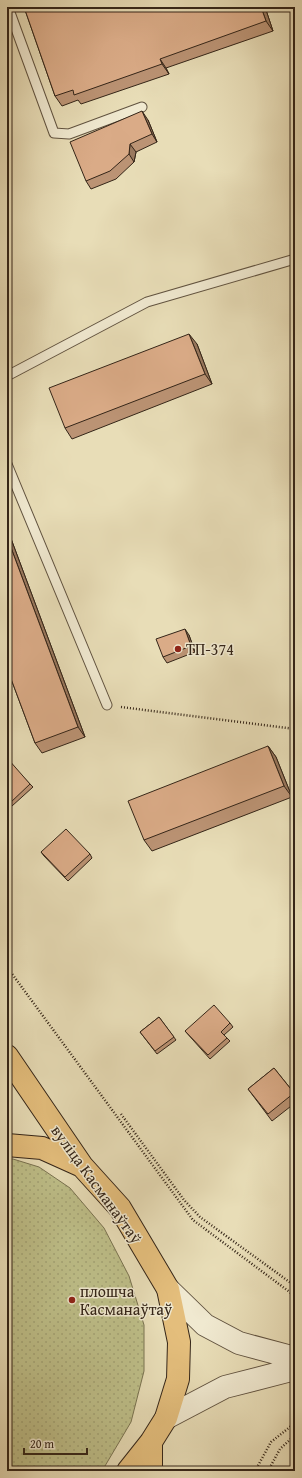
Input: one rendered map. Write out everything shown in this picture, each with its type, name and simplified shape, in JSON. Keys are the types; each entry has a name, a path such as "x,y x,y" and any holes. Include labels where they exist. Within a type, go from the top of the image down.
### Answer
{"main road":[{"name":"вуліца Касманаўтаў","path":"7,1056 82,1166 120,1208 168,1289 179,1342 178,1379 166,1418 151,1442 128,1471"},
{"path":"7,1145 42,1148 82,1166"},
{"path":"151,1442 151,1471"}],"street":[{"path":"168,1289 205,1325 239,1343 295,1358"},
{"path":"166,1418 225,1387 295,1370"}],"lane":[{"path":"8,7 54,133 68,134 142,107"},
{"path":"7,376 147,302 295,259"},
{"path":"7,464 107,705"}],"path":[{"path":"107,705 295,729"},
{"path":"7,967 193,1220 295,1296"},
{"path":"120,1114 184,1200 200,1217 295,1286"},
{"path":"255,1471 271,1442 295,1423"},
{"path":"268,1471 280,1449 295,1435"}],"green space":[{"name":"плошча Касманаўтаў","path":"7,1159 13,1159 39,1167 70,1188 104,1228 129,1276 144,1325 144,1371 131,1422 102,1471 7,1471"}],"building":[{"path":"24,7 261,7 266,21 160,59 162,64 74,95 73,90 55,96"},
{"path":"142,111 152,134 130,144 129,154 110,171 86,181 70,142"},
{"path":"189,334 205,374 65,428 49,388"},
{"path":"7,537 78,727 35,743 7,668"},
{"path":"185,629 191,646 163,657 156,639"},
{"path":"268,746 284,786 144,840 128,801"},
{"path":"8,759 30,784 10,803 7,800"},
{"path":"66,829 90,854 65,877 41,852"},
{"path":"214,1005 230,1023 221,1032 227,1038 208,1055 185,1031"},
{"path":"159,1017 174,1037 155,1051 140,1032"},
{"path":"274,1068 294,1093 268,1114 248,1089"}],"place":[{"name":"ТП-374","path":"178,649"},
{"name":"плошча Касманаўтаў","path":"72,1300"}]}
